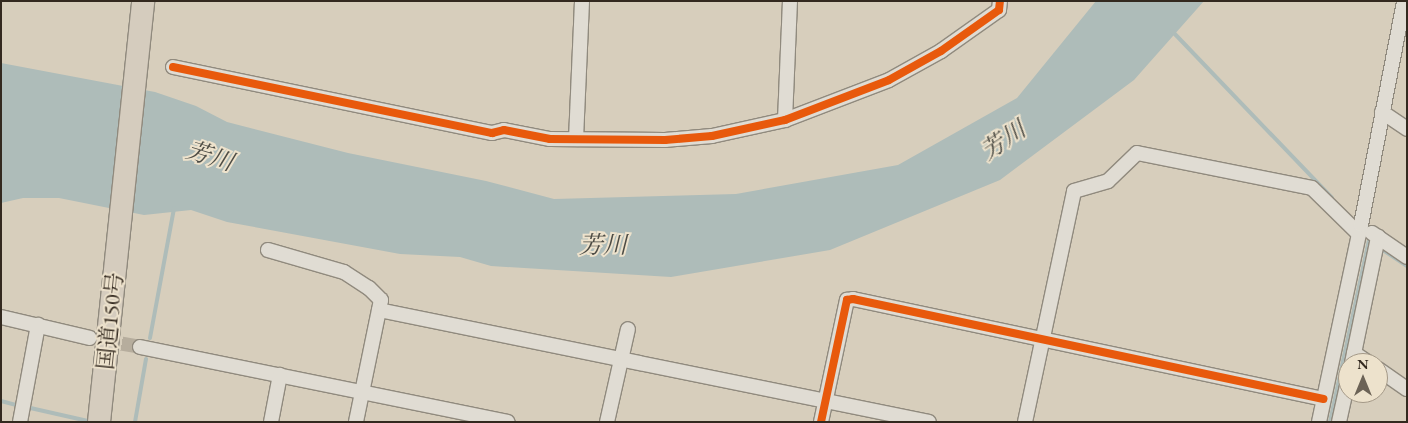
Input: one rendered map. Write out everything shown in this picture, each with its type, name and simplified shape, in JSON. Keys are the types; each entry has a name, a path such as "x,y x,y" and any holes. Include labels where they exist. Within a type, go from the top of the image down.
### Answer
{"highway":[{"path":"138,64 143,1"},
{"path":"138,64 150,1"},
{"name":"国道150号","path":"99,422 138,64"}],"street":[{"path":"576,139 582,1"},
{"path":"785,120 790,1"},
{"path":"173,67 492,132 504,130 550,139 645,140 712,136 785,120 898,76 941,51 999,10 1000,1"},
{"path":"1319,422 1360,229 1404,1"},
{"path":"1382,112 1407,129"},
{"path":"1025,422 1074,191 1108,181 1137,153 1312,188 1360,229 1378,237 1407,257"},
{"path":"1354,353 1378,237"},
{"path":"268,250 344,272 369,288 381,300 356,422"},
{"path":"821,422 847,300 853,299 1324,399"},
{"path":"379,310 929,422"},
{"path":"1,317 90,338"},
{"path":"20,422 38,325"},
{"path":"607,422 628,329"},
{"path":"140,347 506,422"},
{"path":"271,422 280,375"},
{"path":"1388,376 1407,389"},
{"path":"1339,422 1343,403"}],"water":[{"name":"芳川","path":"1096,1 1204,1 1134,80 1000,180 830,250 671,277 491,266 460,257 400,254 227,222 191,210 144,215 59,198 23,198 1,203 1,63 155,92 196,106 227,122 348,153 486,181 554,199 736,194 898,165 1017,98"}],"waterway":[{"path":"1172,31 1332,198"},
{"path":"150,338 174,208"},
{"path":"1330,422 1369,240"},
{"path":"1383,250 1407,266"},
{"path":"135,422 146,359"},
{"path":"1,401 20,406"},
{"path":"26,407 92,422"}],"tunnel":[{"path":"101,340 140,347"}],"cycle path":[{"path":"173,67 492,133 504,130 550,139 665,140 712,136 785,120 889,80 941,51 999,10 1000,1"},
{"path":"821,422 847,300 853,299 1324,399"}]}
